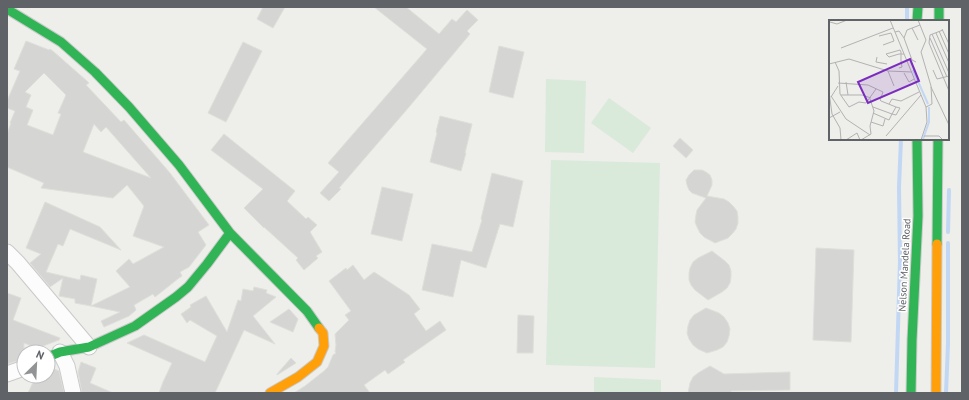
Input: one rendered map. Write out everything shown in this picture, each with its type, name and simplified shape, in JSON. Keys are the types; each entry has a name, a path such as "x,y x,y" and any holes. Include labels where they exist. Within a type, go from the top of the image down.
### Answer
{"street":[{"path":"917,20 918,7"},
{"path":"939,7 939,20"},
{"path":"7,9 61,42 95,72 129,106 179,165 230,233 307,311 323,333 324,346 317,362 298,377 270,393"},
{"name":"Nelson Mandela Road","path":"911,393 918,216 917,140"},
{"path":"936,393 938,140"},
{"path":"56,355 89,347 135,326 188,287 230,233"},
{"path":"7,252 89,347"},
{"path":"56,357 67,366 73,393"}],"green space":[{"path":"546,79 586,81 584,153 545,152"},
{"path":"609,98 651,128 633,153 591,123"},
{"path":"551,160 660,163 655,368 546,365"},
{"path":"594,377 661,380 661,393 594,393"}],"building":[{"path":"263,7 285,7 273,28 257,19"},
{"path":"374,7 406,7 439,34 452,19 456,22 467,10 478,20 467,31 470,34 339,188 341,189 329,201 320,193 339,172 328,163 427,49"},
{"path":"26,41 49,50 50,49 54,52 89,83 86,85 121,122 124,120 170,173 209,225 198,232 206,245 189,267 180,272 182,276 155,297 153,294 134,305 136,310 129,316 104,327 101,321 120,312 91,306 130,287 116,271 129,259 133,264 164,247 133,236 144,206 127,185 113,198 41,188 44,183 7,167 7,134 15,111 7,108 7,101 20,71 14,69","holes":["44,73 66,95 58,113 61,114 53,135 27,125 33,110 26,107 31,95 25,92","94,124 101,132 106,127 151,178 83,152"]},
{"path":"243,42 262,51 226,122 208,113"},
{"path":"499,46 524,52 513,98 489,92"},
{"path":"440,116 472,124 461,171 430,162"},
{"path":"224,134 295,191 287,201 306,219 308,217 317,225 310,232 322,252 316,256 318,258 304,270 296,260 298,258 244,208 263,189 211,150"},
{"path":"680,138 693,150 686,158 673,146"},
{"path":"694,170 702,170 710,175 712,185 707,196 724,199 737,211 738,223 736,229 728,238 715,243 704,237 697,227 695,222 697,210 706,198 692,193 689,190 686,180"},
{"path":"492,173 523,181 513,227 500,224 486,268 461,260 453,297 422,290 432,244 472,252 482,220"},
{"path":"382,187 413,194 402,241 371,234"},
{"path":"45,202 100,227 121,250 70,229 63,246 58,244 46,272 80,280 81,275 97,279 91,306 75,303 75,299 59,296 63,278 50,287 30,263 41,254 26,248"},
{"path":"816,248 854,250 851,342 813,340"},
{"path":"712,251 729,265 731,277 727,288 708,300 691,285 689,273 693,262"},
{"path":"353,265 364,280 374,272 409,295 420,309 414,314 426,331 440,321 446,330 403,360 405,362 388,374 385,370 364,385 370,393 294,393 324,371 328,367 333,355 336,353 335,334 349,320 345,315 351,311 329,281 346,268 347,270"},
{"path":"254,287 267,290 266,293 276,297 253,316 275,344 244,330 215,393 159,393 172,363 127,343 144,335 205,362 217,336 190,320 187,323 181,314 191,307 190,305 206,296 227,332 238,300 241,301 243,289 253,291"},
{"path":"7,293 21,298 13,320 60,338 59,340 48,344 16,344 16,361 7,364"},
{"path":"706,308 719,313 724,317 730,329 727,342 723,347 707,353 693,345 687,333 690,320 694,315"},
{"path":"289,309 298,319 293,332 270,322"},
{"path":"518,315 534,316 533,353 517,353"},
{"path":"291,358 296,363 277,375 277,374"},
{"path":"81,362 96,368 90,383 113,393 82,393 78,372"},
{"path":"710,366 724,374 790,372 790,390 731,391 731,393 688,393 693,377"},
{"path":"56,370 59,371 64,393 28,393 32,384 56,384"}],"waterway":[{"path":"907,7 907,20"},
{"path":"896,393 900,262 899,187 901,140"},
{"path":"948,232 949,190"},
{"path":"946,393 948,344 948,243"}],"traffic: fast":[{"path":"917,20 918,7"},
{"path":"939,7 939,20"},
{"path":"7,9 61,42 95,72 129,107 179,165 230,233 307,311 319,328"},
{"path":"911,393 918,216 917,140"},
{"path":"937,244 938,140"},
{"path":"56,354 89,347 135,326 188,287 230,233"}],"traffic: slow":[{"path":"936,393 937,244"},
{"path":"270,393 298,377 317,362 324,346 323,333 319,328"}]}
